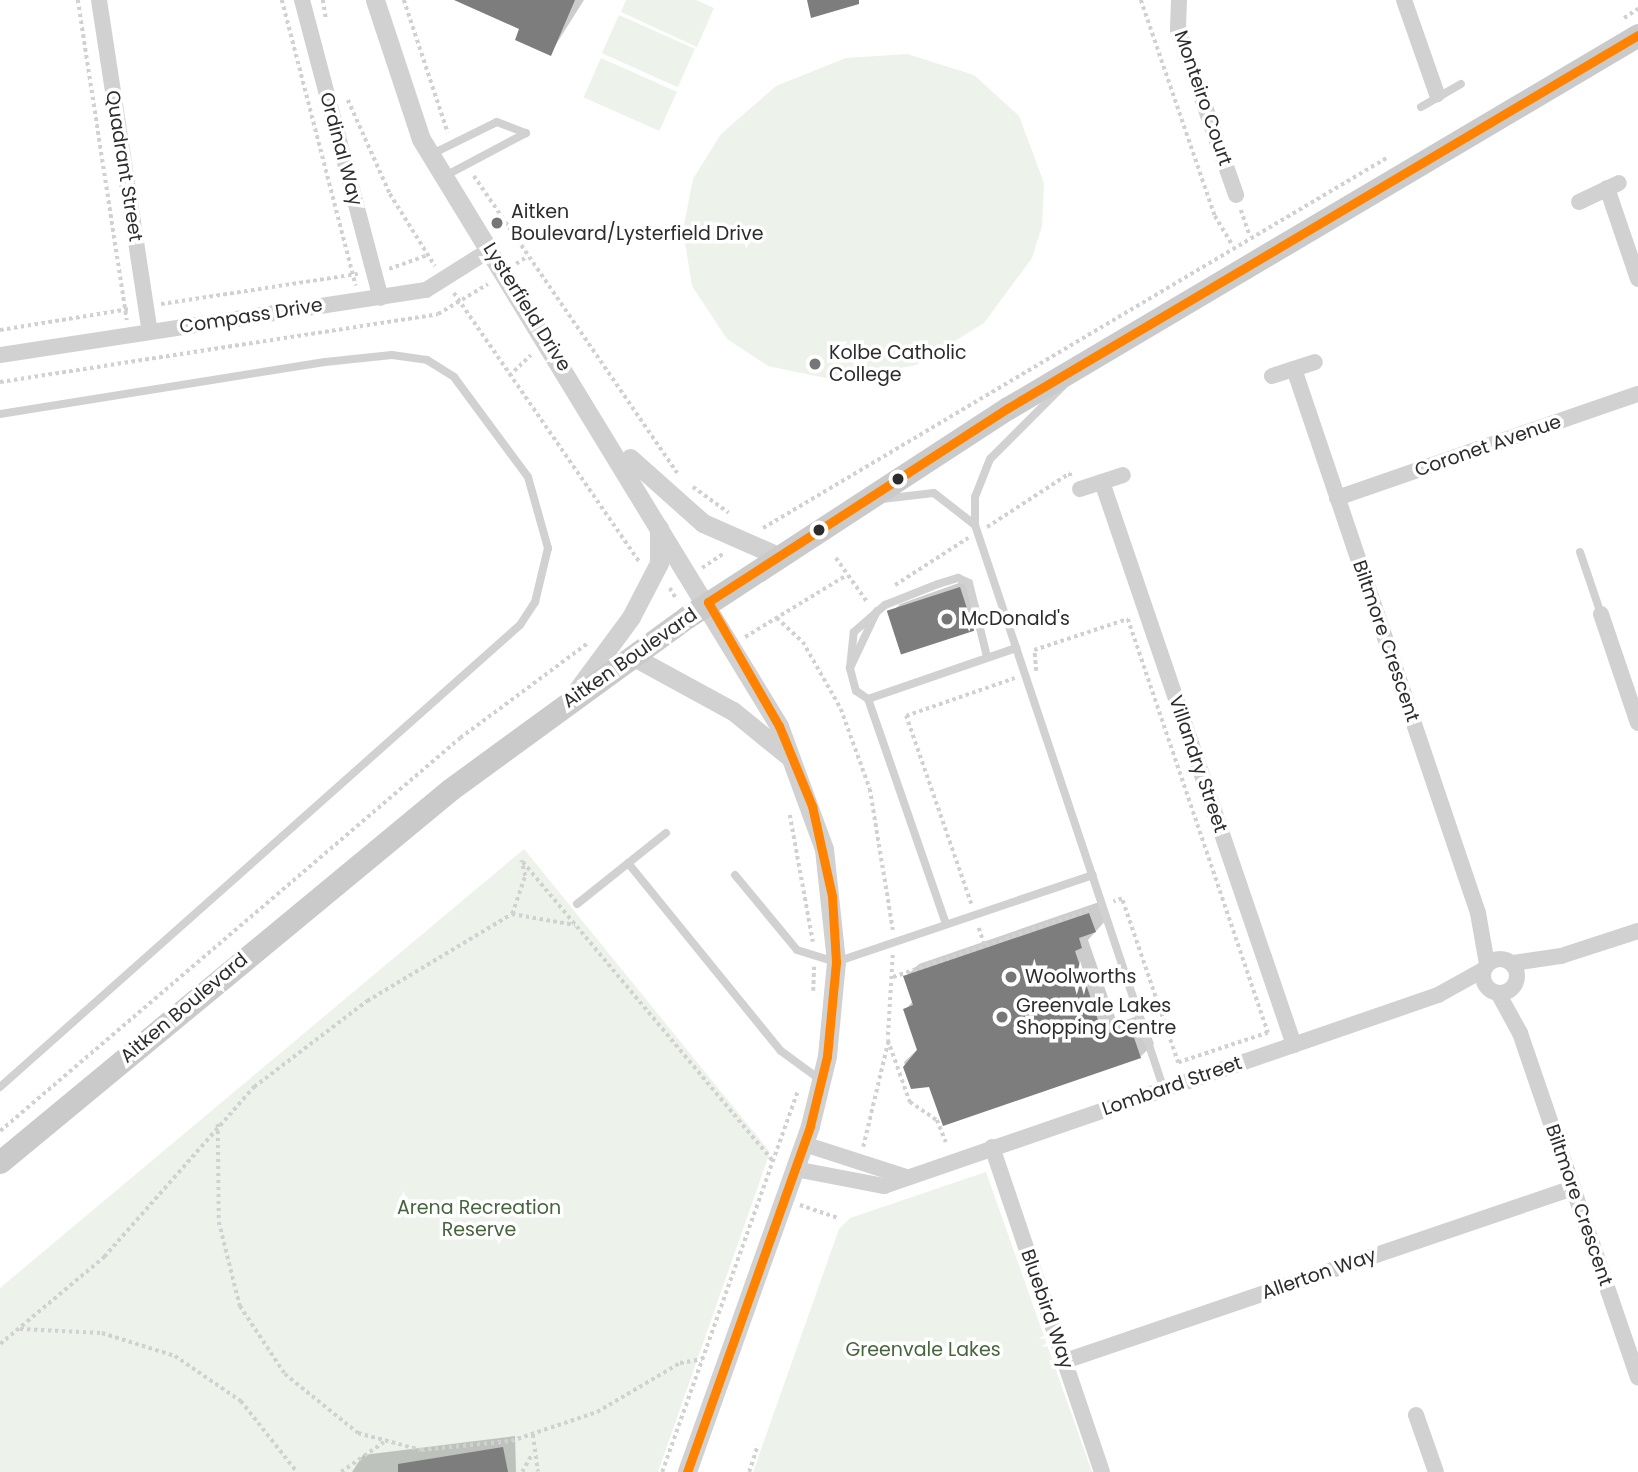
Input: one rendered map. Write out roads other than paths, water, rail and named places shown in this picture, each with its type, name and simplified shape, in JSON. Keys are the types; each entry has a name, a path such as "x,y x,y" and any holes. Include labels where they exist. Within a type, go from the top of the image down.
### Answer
{"main road":[{"name":"Aitken Boulevard","path":"0,1162 451,789 568,701 708,602 1093,357 1253,247 1638,35"}],"street":[{"name":"Quadrant Street","path":"99,0 150,332"},
{"name":"Ordinal Way","path":"302,0 381,298"},
{"name":"Lysterfield Drive","path":"374,0 400,90 430,156 549,341 708,602 799,769"},
{"name":"Monteiro Court","path":"1179,0 1178,30 1236,195"},
{"path":"1404,0 1437,94"},
{"path":"1578,202 1613,186 1638,279"},
{"name":"Compass Drive","path":"0,355 381,298 445,281 491,249"},
{"path":"1272,376 1315,362"},
{"name":"Biltmore Crescent","path":"1294,369 1478,913 1506,978 1520,1033 1638,1377"},
{"name":"Coronet Avenue","path":"1337,498 1638,394"},
{"path":"595,417 653,484 703,523 778,556"},
{"path":"1080,489 1124,475"},
{"name":"Villandry Street","path":"1102,482 1294,1045"},
{"path":"568,701 631,617 659,563 664,541 656,517"},
{"path":"1601,614 1638,723"},
{"path":"632,656 766,733 799,769 824,849 836,961 822,1081 804,1144 687,1472"},
{"name":"Biltmore Crescent","path":"1478,913 1485,967 1506,978"},
{"name":"Lombard Street","path":"795,1169 867,1188 906,1177 1438,995 1506,978 1561,956 1638,931"},
{"name":"Lombard Street","path":"1438,995 1485,967 1506,978"},
{"path":"804,1144 857,1166 906,1177"},
{"name":"Bluebird Way","path":"992,1147 1102,1472"},
{"name":"Allerton Way","path":"1065,1361 1573,1188"},
{"path":"1416,1415 1436,1472"}],"lane":[{"path":"1421,107 1437,94 1461,84"},
{"path":"430,156 497,122 526,133 442,177"},
{"path":"0,414 325,362 392,355 427,360 461,386 528,477 548,548 536,602 520,625 0,1087"},
{"path":"1093,357 989,459 975,497 975,525 1164,1090"},
{"path":"861,503 933,493 975,525"},
{"path":"1580,552 1601,614"},
{"path":"946,924 868,699 856,691 850,668 879,609 966,579 982,621 987,657"},
{"path":"868,699 1016,648"},
{"path":"577,904 666,833"},
{"path":"628,863 781,1051 822,1081"},
{"path":"735,875 797,950 836,961 1093,875"}],"place":[{"name":"Aitken Boulevard/Lysterfield Drive","path":"497,223"},
{"name":"Kolbe Catholic College","path":"815,364"},
{"name":"McDonald's","path":"947,619"},
{"name":"Woolworths","path":"1011,977"},
{"name":"Greenvale Lakes Shopping Centre","path":"1002,1017"}],"park label":[{"name":"Arena Recreation Reserve","path":"479,1219"},
{"name":"Greenvale Lakes","path":"923,1350"}]}
